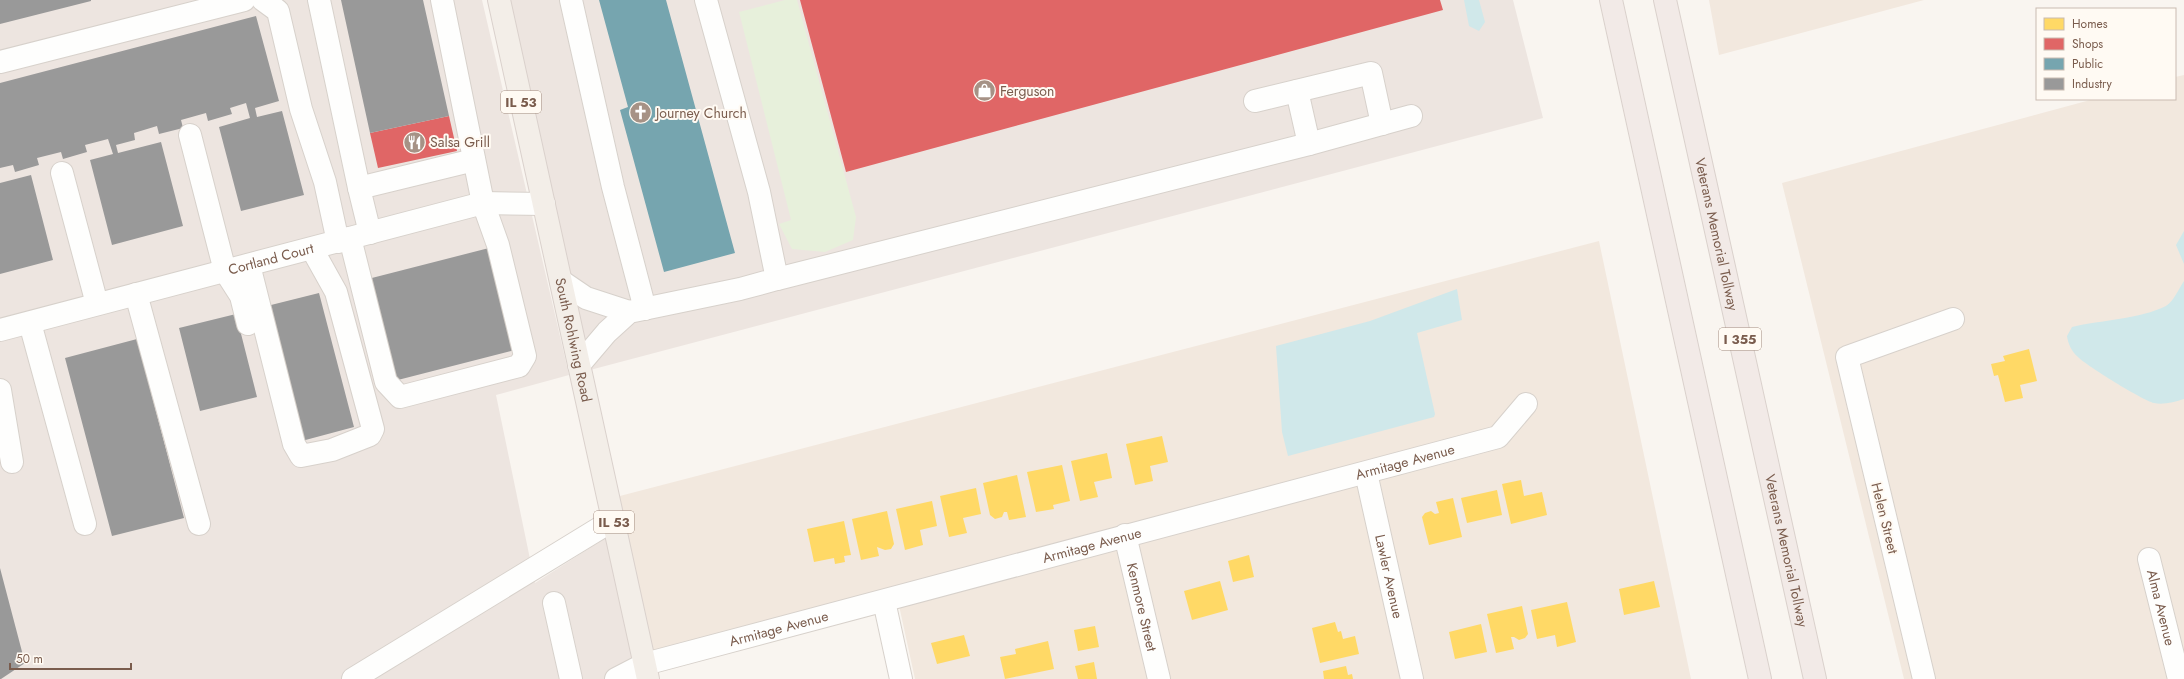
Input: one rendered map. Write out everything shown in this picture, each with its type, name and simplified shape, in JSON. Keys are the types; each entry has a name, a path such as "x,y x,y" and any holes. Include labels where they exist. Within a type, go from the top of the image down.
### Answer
{"highway":[{"name":"Veterans Memorial Tollway","path":"1665,0 1815,679"},
{"path":"1611,1 1760,679"}],"main road":[{"name":"South Rohlwing Road","path":"499,0 647,672"}],"street":[{"path":"0,62 244,0"},
{"path":"262,0 278,11 301,109 325,182 352,238 386,382 400,397 519,366 525,356 498,245 483,203 442,0"},
{"path":"319,0 359,188 352,238"},
{"path":"571,0 613,187 637,311"},
{"path":"706,0 759,192 777,279"},
{"path":"1255,101 1371,73 1382,124"},
{"path":"1297,91 1309,144"},
{"path":"579,365 607,332 637,311 740,289 1309,144 1411,116"},
{"path":"190,135 225,271 241,296 271,410"},
{"path":"359,188 474,160"},
{"path":"62,174 97,304"},
{"name":"Cortland Court","path":"0,330 483,203 544,204"},
{"path":"249,265 294,444 301,456 332,450 370,435 373,429 336,292 312,249"},
{"path":"561,281 586,298 637,311"},
{"path":"136,294 199,524"},
{"name":"Helen Street","path":"1924,679 1846,357 1952,319"},
{"path":"30,323 85,524"},
{"path":"0,390 12,462"},
{"name":"Armitage Avenue","path":"616,679 647,672 884,601 1125,535 1366,473 1498,437 1526,404"},
{"name":"Lawler Avenue","path":"1366,473 1412,679"},
{"path":"353,679 613,520"},
{"name":"Kenmore Street","path":"1125,535 1159,679"},
{"name":"Alma Avenue","path":"2149,559 2179,679"},
{"path":"884,601 901,679"},
{"path":"554,603 571,679"}],"shaded area":[{"path":"0,0 482,0 569,375 496,395 535,583 607,537 638,679 0,679"},
{"path":"509,0 1513,0 1543,118 590,370"},
{"path":"1709,0 1924,0 1719,55"},
{"path":"2184,75 2184,679 1904,679 1782,183 2090,100 2176,100 2176,77"},
{"path":"1599,241 1691,679 915,679 895,587 652,653 616,497"}],"green space":[{"path":"785,0 797,0 856,217 853,240 825,252 792,249 779,224 791,220 739,12"}],"water":[{"path":"1464,0 1479,0 1485,22 1479,31 1469,26"},
{"path":"2184,231 2184,264 2176,245"},
{"path":"2184,281 2184,399 2161,404 2148,401 2092,368 2076,355 2069,345 2067,336 2072,327 2132,317 2166,306 2174,298"},
{"path":"1457,289 1462,320 1417,333 1435,414 1434,417 1288,456 1282,432 1276,346 1370,321"}],"building: Homes":[{"path":"2029,349 2037,381 2020,385 2023,398 2005,402 1998,375 1994,376 1991,364 2005,361 2003,356"},
{"path":"1162,436 1168,462 1150,466 1153,481 1135,485 1126,444"},
{"path":"1107,453 1112,478 1094,482 1098,497 1080,501 1071,461"},
{"path":"1062,465 1070,501 1053,505 1054,509 1036,512 1027,472"},
{"path":"1017,475 1026,517 1009,520 1007,512 1004,512 1002,517 995,519 990,515 983,483"},
{"path":"1521,480 1524,496 1542,492 1547,515 1511,524 1502,484"},
{"path":"976,488 981,514 963,518 967,533 949,537 940,496"},
{"path":"1497,490 1502,515 1467,523 1461,498"},
{"path":"1453,498 1462,537 1429,545 1422,517 1425,513 1431,511 1435,514 1439,513 1436,502"},
{"path":"932,501 937,526 920,530 923,545 905,550 896,509"},
{"path":"887,511 894,544 891,549 885,550 877,547 879,556 861,560 852,519"},
{"path":"844,521 851,555 844,556 845,562 835,564 834,558 814,562 807,529"},
{"path":"1249,555 1254,577 1233,582 1228,561"},
{"path":"1220,581 1228,610 1192,620 1184,591"},
{"path":"1654,581 1660,607 1624,615 1619,589"},
{"path":"1567,602 1576,642 1557,647 1555,635 1537,639 1531,610"},
{"path":"1522,606 1528,634 1525,638 1519,640 1511,637 1514,649 1496,653 1487,614"},
{"path":"1335,622 1338,632 1341,631 1343,639 1355,636 1359,654 1320,663 1312,628"},
{"path":"1481,624 1487,652 1455,659 1449,632"},
{"path":"1095,626 1099,647 1078,651 1074,630"},
{"path":"964,635 970,656 937,664 931,643"},
{"path":"1048,641 1054,669 1005,679 1000,657 1016,654 1015,649"},
{"path":"1094,662 1097,679 1078,679 1075,666"},
{"path":"1346,666 1348,675 1352,674 1353,679 1324,679 1323,671"}],"building: Shops":[{"name":"Ferguson","path":"800,0 1440,0 1443,10 846,172"},
{"name":"Salsa Grill","path":"449,116 457,151 378,168 370,133"}],"building: Public":[{"path":"599,0 666,0 735,253 664,272 620,110 628,107"}],"building: Industry":[{"path":"0,0 91,0 91,1 0,24"},
{"path":"341,0 423,0 449,116 370,133"},
{"path":"256,16 279,101 255,108 257,117 282,111 304,195 241,211 219,127 250,118 246,103 230,108 232,114 208,121 206,113 181,120 183,128 159,134 157,126 134,133 135,140 116,145 118,153 161,142 183,226 112,245 90,160 113,154 108,139 85,145 87,152 63,159 61,152 37,158 39,165 15,172 13,165 0,168 0,83"},
{"path":"31,175 53,260 0,274 0,183"},
{"path":"489,248 515,350 390,382 364,280"},
{"path":"319,293 354,427 298,442 263,307"},
{"path":"236,314 257,397 200,411 179,328"},
{"path":"137,339 184,518 112,536 65,358"},
{"path":"0,568 25,663 1,679 0,679"}],"place":[{"name":"Ferguson","path":"984,91"},
{"name":"Journey Church","path":"641,113"},
{"name":"Salsa Grill","path":"414,142"}]}
